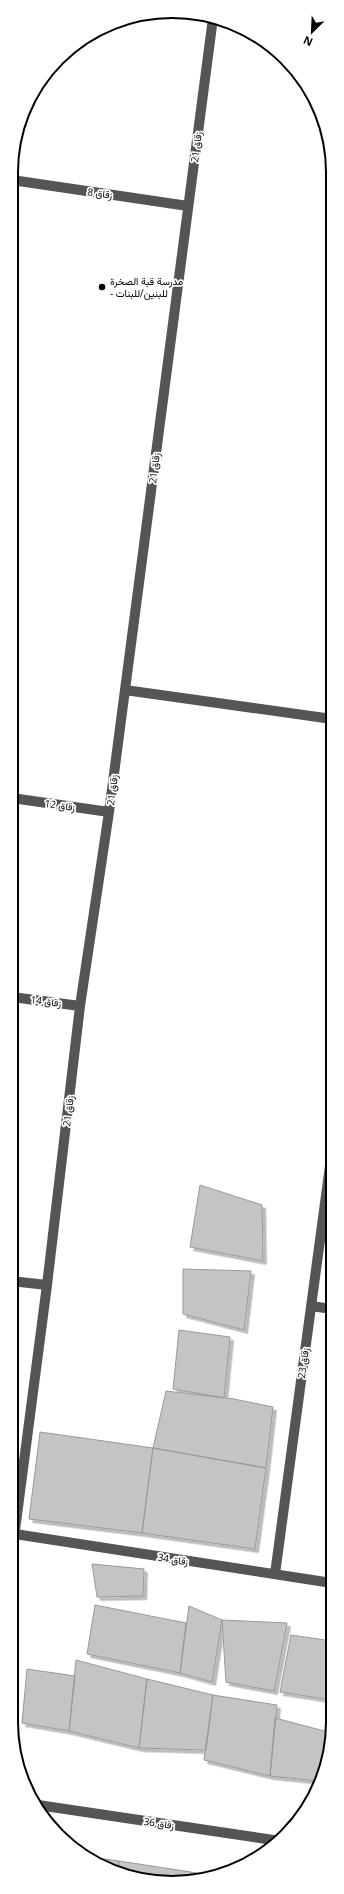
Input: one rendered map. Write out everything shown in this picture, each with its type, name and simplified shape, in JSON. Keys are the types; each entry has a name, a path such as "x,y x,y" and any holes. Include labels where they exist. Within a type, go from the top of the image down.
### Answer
{"street":[{"name":"زقاق 21","path":"18,1511 47,1285 80,1006 109,812 212,23"},
{"name":"زقاق 8","path":"18,181 188,206"},
{"path":"125,690 326,718"},
{"name":"زقاق 12","path":"18,799 109,812"},
{"name":"زقاق 14","path":"18,998 80,1006"},
{"name":"زقاق 23","path":"275,1574 326,1195"},
{"path":"18,1281 47,1285"},
{"path":"311,1306 326,1308"},
{"name":"زقاق 34","path":"18,1534 326,1582"},
{"name":"زقاق 36","path":"43,1806 272,1840"}],"building":[{"path":"200,1185 262,1205 263,1261 190,1247"},
{"path":"183,1269 251,1271 244,1330 183,1314"},
{"path":"179,1330 230,1337 224,1398 173,1389"},
{"path":"166,1391 234,1399 273,1407 266,1468 153,1448"},
{"path":"40,1432 153,1448 142,1533 29,1519"},
{"path":"153,1448 266,1468 255,1549 142,1533"},
{"path":"92,1564 144,1569 143,1596 97,1597"},
{"path":"95,1605 186,1623 180,1673 87,1654"},
{"path":"189,1606 222,1620 212,1682 180,1673"},
{"path":"222,1620 287,1623 274,1691 226,1682"},
{"path":"291,1635 326,1640 326,1699 280,1692"},
{"path":"76,1660 147,1679 139,1748 69,1731"},
{"path":"27,1669 75,1676 69,1731 22,1723"},
{"path":"147,1679 213,1695 206,1750 139,1748"},
{"path":"213,1695 277,1705 270,1776 204,1760"},
{"path":"275,1718 326,1731 321,1762 314,1781 270,1776"},
{"path":"101,1859 119,1861 118,1866"},
{"path":"119,1861 191,1872 191,1875 162,1876 132,1871 118,1866"},
{"path":"191,1872 199,1874 192,1875 191,1875"}],"place":[{"name":"مدرسة قبة الصخرة - للبنين/للبنات","path":"102,287"}]}
